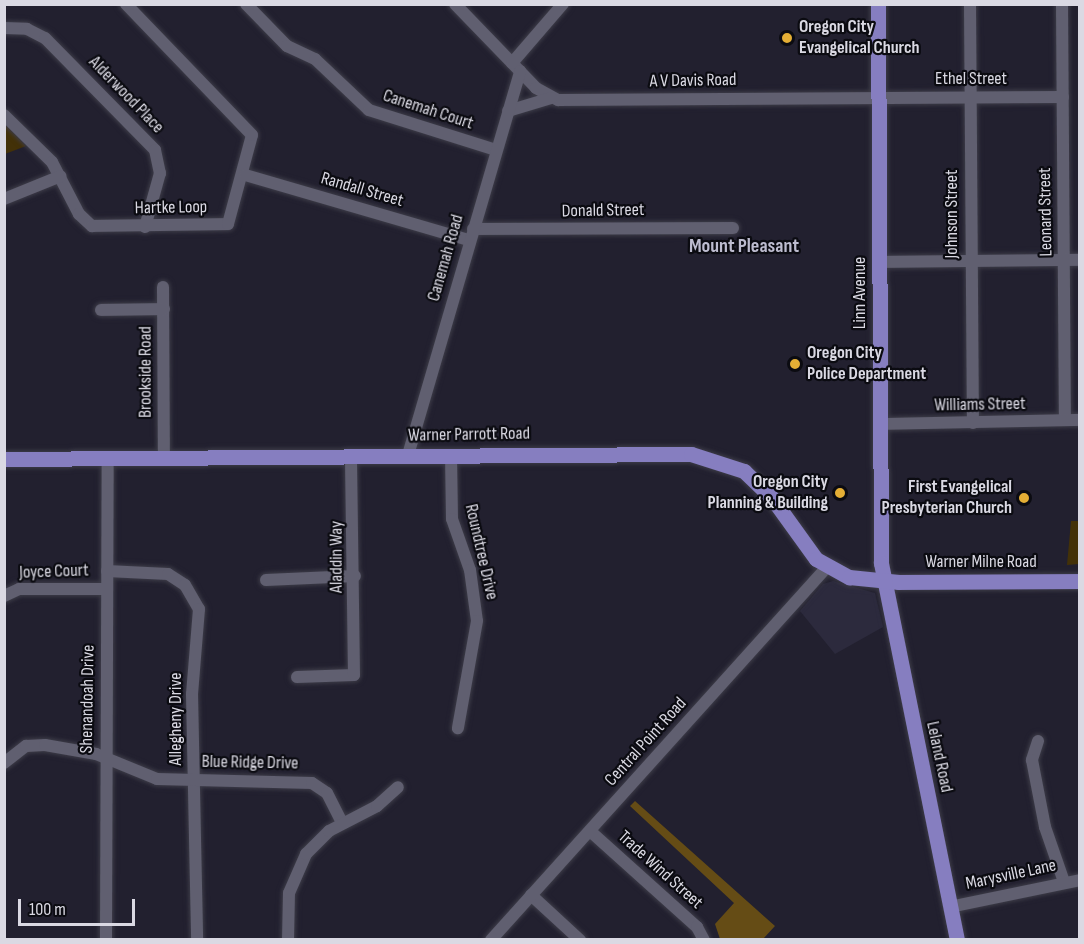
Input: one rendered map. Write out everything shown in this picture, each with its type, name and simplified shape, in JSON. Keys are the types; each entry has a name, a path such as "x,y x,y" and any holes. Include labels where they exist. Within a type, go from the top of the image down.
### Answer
{"main road":[{"name":"Linn Avenue","path":"878,4 880,424 884,582"},
{"name":"Warner Parrott Road","path":"4,459 667,453 722,460 759,483 793,533 827,567"},
{"path":"827,567 884,582"},
{"name":"Warner Milne Road","path":"884,582 1080,581"},
{"name":"Leland Road","path":"884,582 957,939"}],"street":[{"name":"Hartke Loop","path":"4,115 61,176 88,224 145,227 228,224 245,175 253,140 246,127 126,4"},
{"name":"Canemah Court","path":"246,4 286,46 315,59 369,110 496,150"},
{"path":"455,4 516,67 551,98"},
{"path":"516,67 562,4"},
{"name":"Johnson Street","path":"970,4 973,423"},
{"name":"Leonard Street","path":"1062,4 1065,420"},
{"name":"Alderwood Place","path":"4,28 27,29 45,38 155,150 160,173 145,227"},
{"name":"Canemah Road","path":"408,455 507,111 516,67"},
{"name":"Ethel Street","path":"878,97 1063,97"},
{"name":"A V Davis Road","path":"507,111 551,98 878,97"},
{"name":"Randall Street","path":"245,175 471,235"},
{"path":"4,199 61,176"},
{"name":"Donald Street","path":"471,235 733,228"},
{"path":"879,262 1080,260"},
{"name":"Brookside Road","path":"164,287 164,458"},
{"path":"100,310 164,309"},
{"name":"Williams Street","path":"880,424 1080,420"},
{"name":"Roundtree Drive","path":"451,455 452,519 470,570 477,621 458,728"},
{"name":"Aladdin Way","path":"297,677 354,675 355,576 351,456"},
{"name":"Shenandoah Drive","path":"106,939 108,458"},
{"name":"Central Point Road","path":"491,939 827,567"},
{"name":"Allegheny Drive","path":"107,571 168,574 185,585 196,600 197,939"},
{"path":"266,580 355,576"},
{"name":"Joyce Court","path":"4,596 19,589 107,589"},
{"path":"1038,741 1034,771 1045,827 1064,882"},
{"name":"Blue Ridge Drive","path":"4,763 35,745 105,756 146,776 195,781 312,783 327,793 342,822"},
{"path":"288,939 289,893 297,868 317,842 342,822 377,806 398,787"},
{"name":"Trade Wind Street","path":"590,831 705,938"},
{"name":"Marysville Lane","path":"950,907 1080,880"},
{"path":"531,895 580,939"}],"shaded area":[{"path":"5,124 26,146 5,154"},
{"path":"1071,521 1079,521 1079,564 1067,565"},
{"path":"833,581 875,593 883,627 835,654 800,611 823,584"},
{"path":"635,801 775,926 763,939 720,939 715,924 734,903 630,806"}],"place":[{"name":"Oregon City Evangelical Church","path":"787,38"},
{"name":"Oregon City Police Department","path":"795,364"},
{"name":"Oregon City Planning & Building","path":"840,493"},
{"name":"First Evangelical Presbyterian Church","path":"1024,498"}],"district":[{"name":"Mount Pleasant","path":"744,246"}]}
